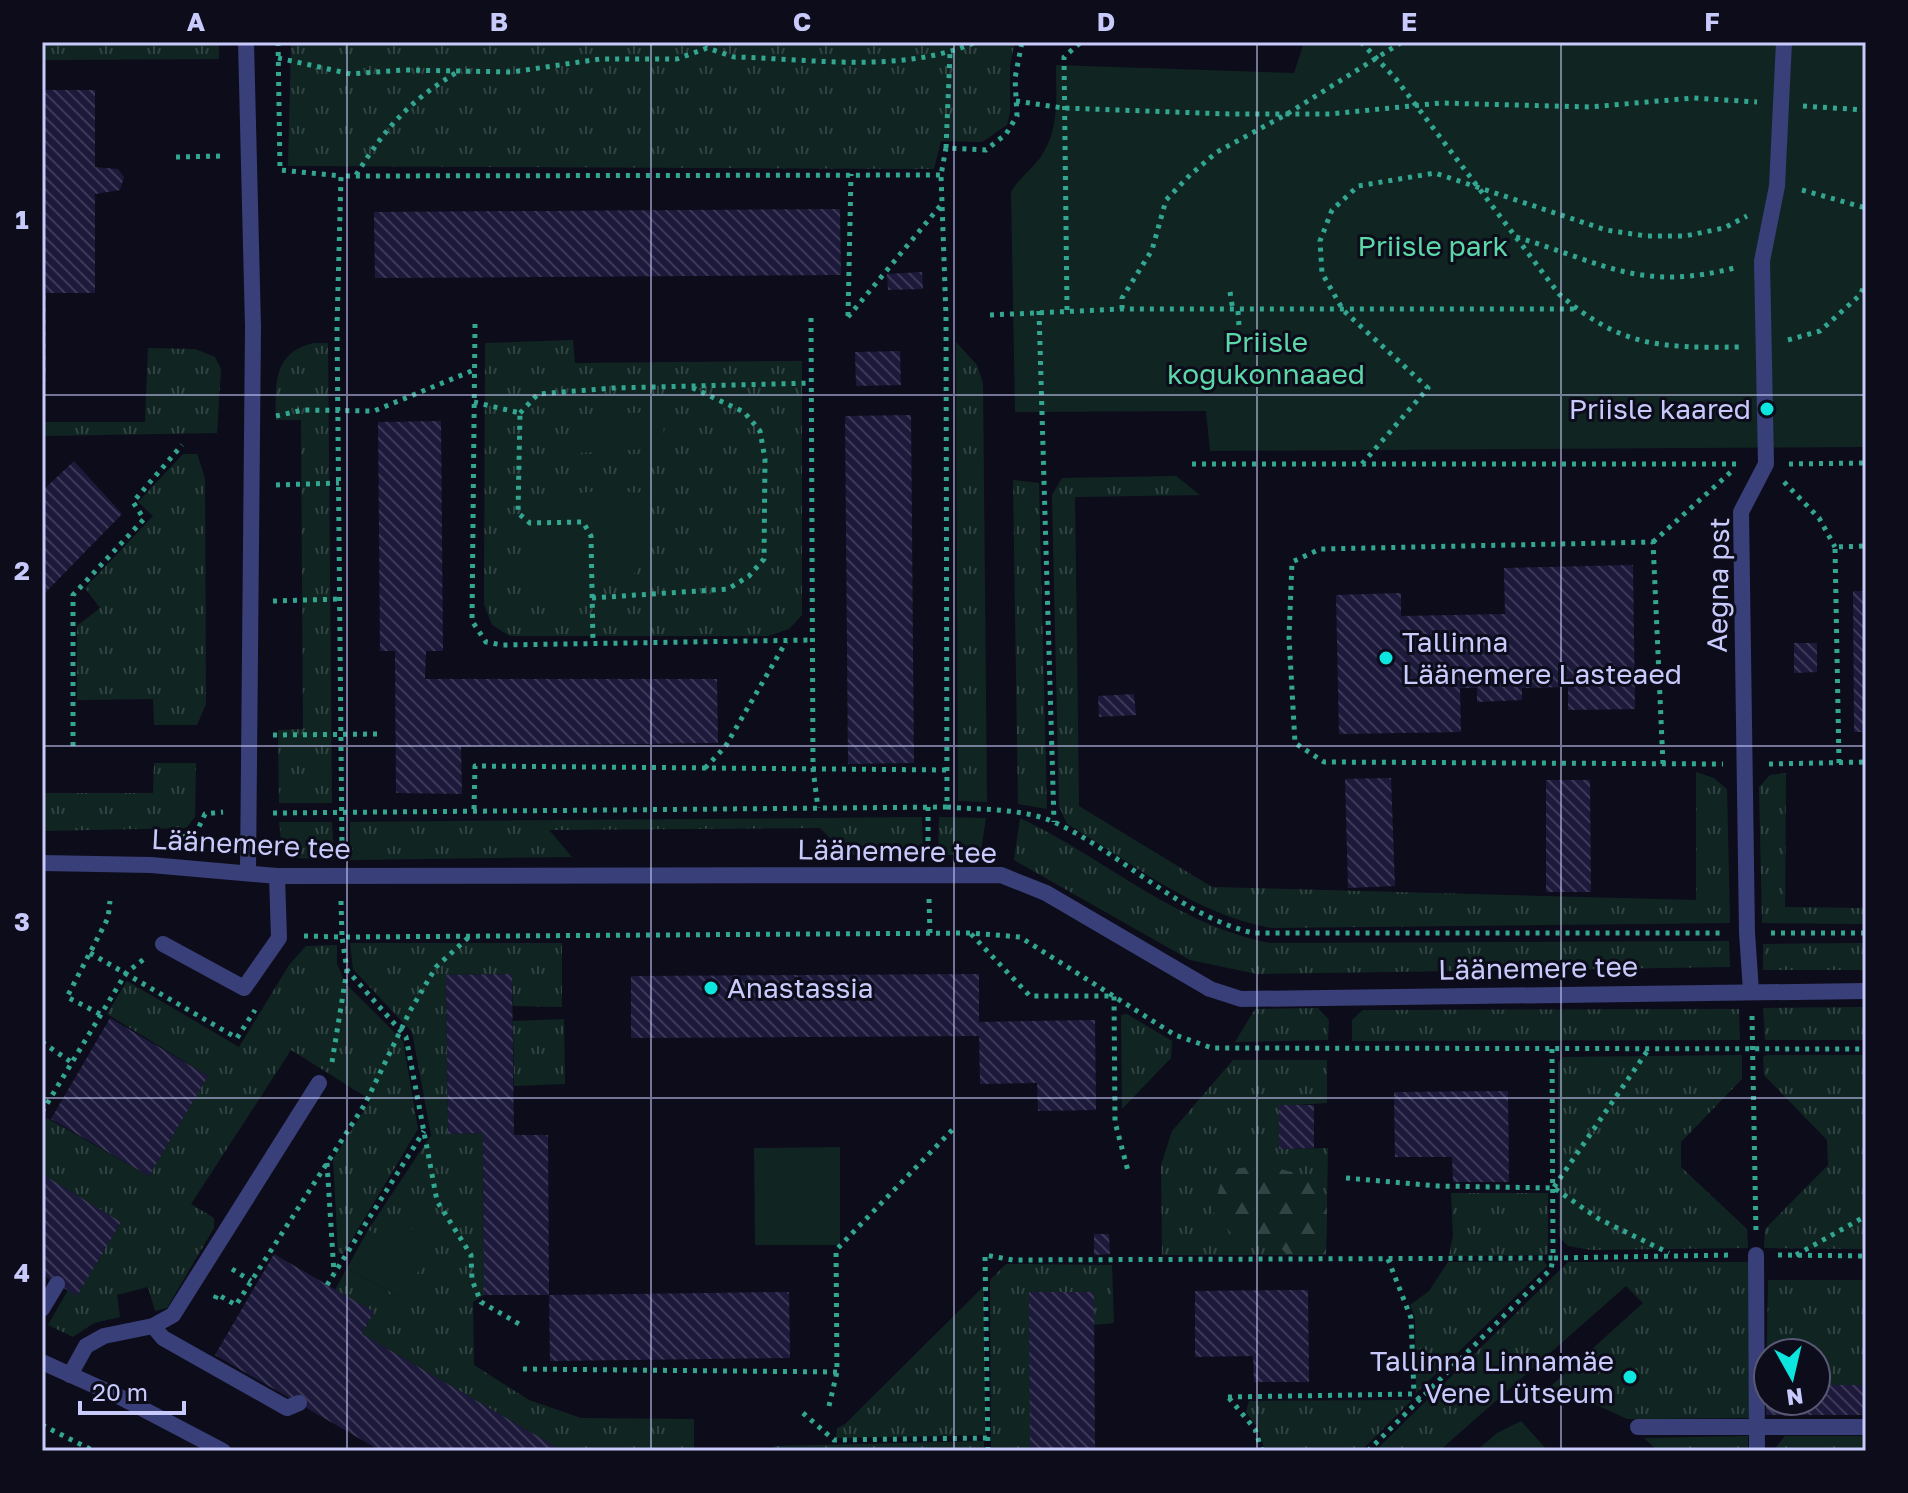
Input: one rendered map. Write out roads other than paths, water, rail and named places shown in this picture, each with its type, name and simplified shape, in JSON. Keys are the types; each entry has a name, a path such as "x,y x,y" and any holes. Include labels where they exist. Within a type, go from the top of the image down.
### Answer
{"street":[{"path":"246,42 251,421 248,872"},
{"name":"Aegna pst","path":"1751,991 1747,933 1741,512 1766,464 1762,261 1775,194 1784,42"},
{"name":"Läänemere tee","path":"42,863 277,876 1001,875 1046,893 1210,989 1241,999 1866,991"},
{"path":"163,944 244,988 279,938 277,876"},
{"path":"70,1375 86,1346 104,1336 153,1326 173,1315 319,1083"},
{"path":"1756,1255 1757,1451"},
{"path":"42,1309 57,1284"},
{"path":"153,1326 163,1338 287,1408 299,1403"},
{"path":"42,1362 223,1451"},
{"path":"1638,1427 1866,1427"}],"place":[{"name":"Priisle kaared","path":"1767,409"},
{"name":"Tallinna Läänemere Lasteaed","path":"1386,658"},
{"name":"Anastassia","path":"711,988"},
{"name":"Tallinna Linnamäe Vene Lütseum","path":"1630,1377"}],"park label":[{"name":"Priisle park","path":"1433,246"},
{"name":"Priisle kogukonnaaed","path":"1266,358"}]}
